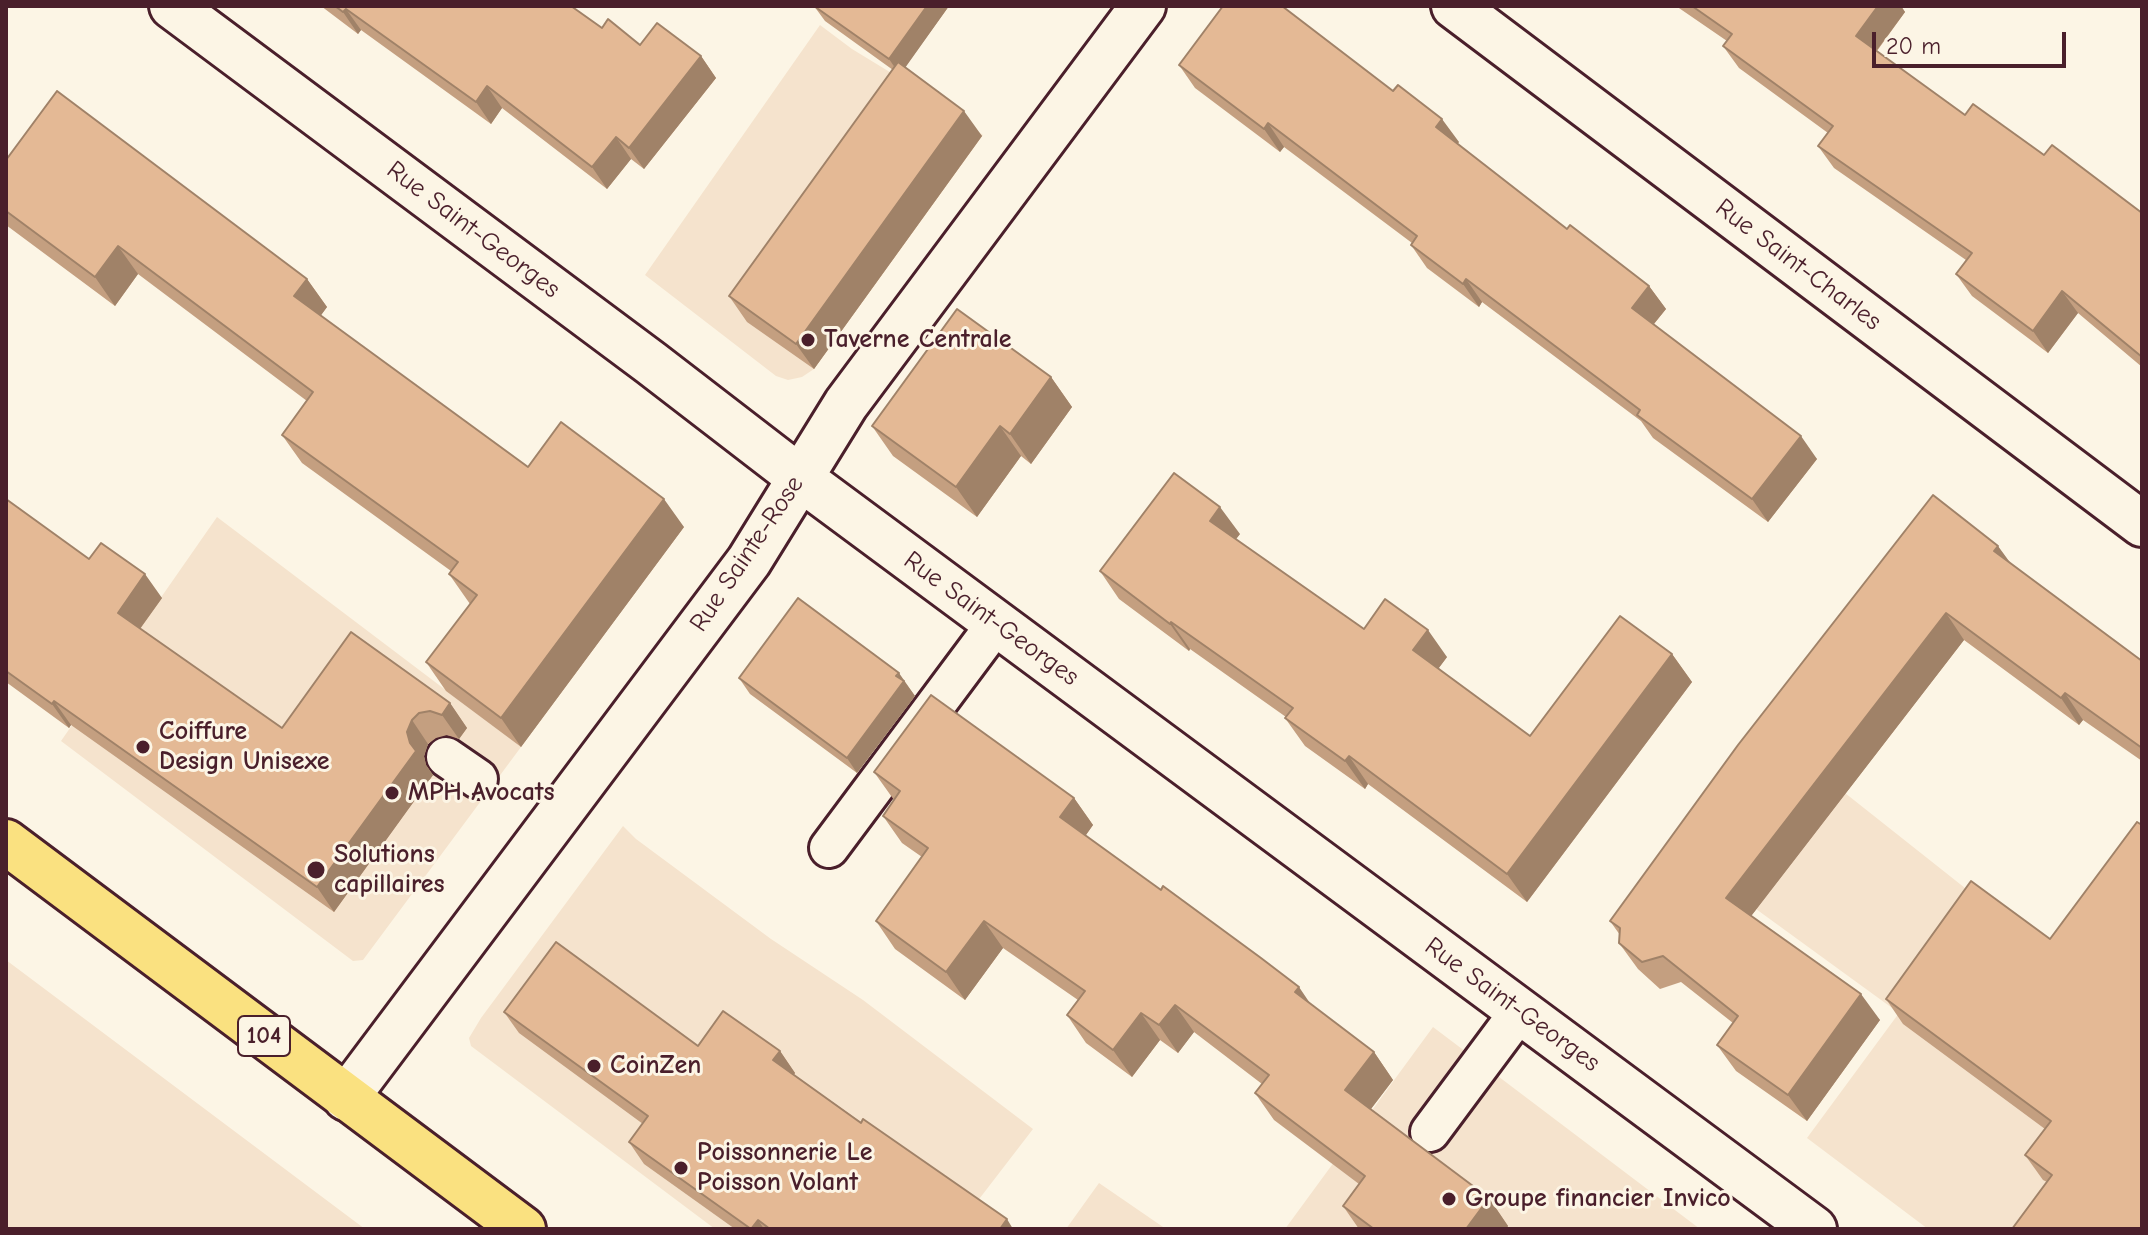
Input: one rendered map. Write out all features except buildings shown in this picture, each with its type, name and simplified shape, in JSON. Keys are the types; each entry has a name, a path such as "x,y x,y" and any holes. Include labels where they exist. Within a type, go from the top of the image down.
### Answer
{"main road":[{"name":"104","path":"6,842 523,1229"}],"street":[{"name":"Rue Saint-Georges","path":"172,6 996,624 1814,1229"},
{"name":"Rue Sainte-Rose","path":"346,1098 749,561 846,404 1143,6"},
{"name":"Rue Saint-Charles","path":"1454,6 2142,524"}],"lane":[{"path":"829,848 996,624"},
{"path":"446,757 478,779"},
{"path":"1430,1132 1520,1011"}],"shaded area":[{"path":"820,25 983,135 814,369 802,377 788,380 776,376 645,275"},
{"path":"217,517 521,747 363,960 353,961 61,741"},
{"path":"1845,793 1989,907 2142,1229 1928,1229 1807,1138 1899,1013 1756,909"},
{"path":"623,826 636,839 771,939 863,1000 1033,1129 973,1207 940,1229 715,1229 471,1046 469,1038 481,1018"},
{"path":"6,960 365,1229 6,1229"},
{"path":"1433,1027 1700,1229 1285,1229"},
{"path":"1099,1183 1166,1229 1066,1229"}],"place":[{"name":"Taverne Centrale","path":"808,340"},
{"name":"Coiffure Design Unisexe","path":"143,747"},
{"name":"MPH Avocats","path":"392,793"},
{"name":"Solutions capillaires","path":"316,870"},
{"name":"CoinZen","path":"594,1066"},
{"name":"Poissonnerie Le Poisson Volant","path":"681,1168"},
{"name":"Groupe financier Invico","path":"1449,1199"}]}
